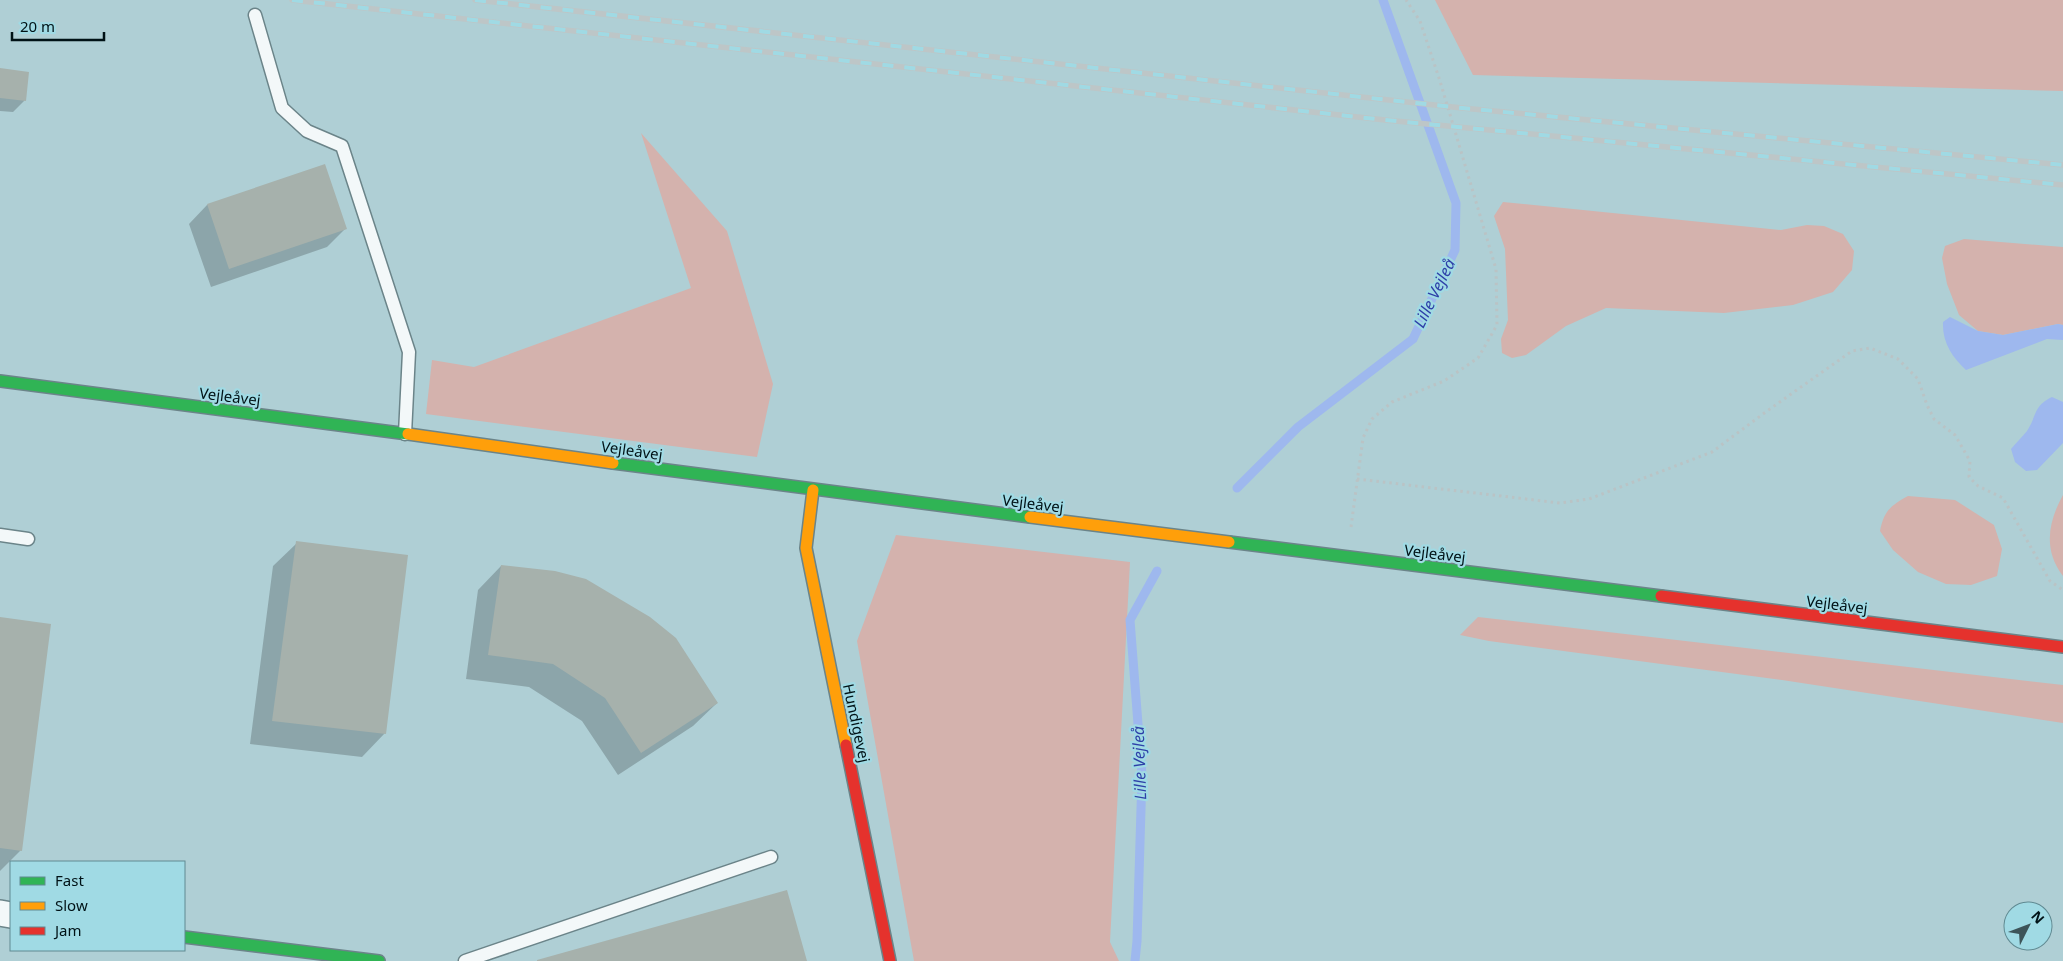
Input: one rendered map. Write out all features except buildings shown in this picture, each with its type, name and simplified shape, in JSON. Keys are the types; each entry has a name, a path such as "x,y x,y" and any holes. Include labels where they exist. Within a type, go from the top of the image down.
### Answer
{"street":[{"name":"Vejleåvej","path":"0,381 813,490 2063,647"},
{"name":"Hundigevej","path":"813,490 806,548 890,961"},
{"path":"185,937 379,961"}],"lane":[{"path":"255,15 282,108 307,131 342,146 409,352 405,434"},
{"path":"0,535 28,538"},
{"path":"464,961 502,955 771,857"}],"path":[{"path":"1347,557 1363,438 1372,419 1392,402 1444,381 1478,358 1497,325 1496,269 1429,47 1420,21 1406,0"},
{"path":"1358,479 1560,503 1589,498 1712,452 1852,351 1870,348 1898,359 1918,379 1934,419 1955,435 1970,461 1969,477 1978,486 2003,498 2050,580 2063,590"}],"shaded area":[{"path":"1435,0 2063,0 2063,91 1473,75"},
{"path":"641,133 727,231 773,384 757,457 426,414 432,360 474,367 691,288"},
{"path":"1503,202 1781,230 1807,225 1824,226 1843,234 1854,251 1852,270 1833,292 1793,305 1724,313 1606,308 1566,326 1526,355 1512,358 1502,353 1501,339 1508,320 1505,249 1494,216"},
{"path":"1964,239 2063,247 2063,325 2058,324 2003,335 1978,331 1959,315 1947,284 1942,258 1945,246"},
{"path":"2063,495 2063,576 2052,556 2050,536 2054,515"},
{"path":"1908,496 1955,500 1994,525 2002,549 1997,576 1971,585 1946,584 1918,572 1893,550 1880,531 1889,510"},
{"path":"896,535 1130,562 1110,942 1119,961 914,961 857,641"},
{"path":"1478,617 2063,685 2063,723 1782,680 1489,641 1460,635"}],"water":[{"path":"1950,317 1978,331 2003,335 2058,324 2063,325 2063,340 2047,339 1966,370 1956,360 1946,343 1943,322"},
{"path":"2052,397 2063,402 2063,443 2037,470 2026,471 2015,462 2011,449 2027,431 2041,404"}],"waterway":[{"name":"Lille Vejleå","path":"1237,488 1298,427 1413,339 1455,250 1456,203 1383,0"},
{"name":"Lille Vejleå","path":"1135,961 1142,776 1130,620 1157,571"}],"railway":[{"path":"292,0 1385,120 2063,185"},
{"path":"475,0 1462,108 2063,165"}],"traffic: fast":[{"path":"0,381 408,434"},
{"path":"613,463 1030,517"},
{"path":"1229,542 1661,596"},
{"path":"185,937 379,961"}],"traffic: slow":[{"path":"408,434 613,463"},
{"path":"813,490 806,548 846,745"},
{"path":"1030,517 1229,542"}],"traffic: jam":[{"path":"1661,596 2063,647"},
{"path":"846,745 890,961"}]}
